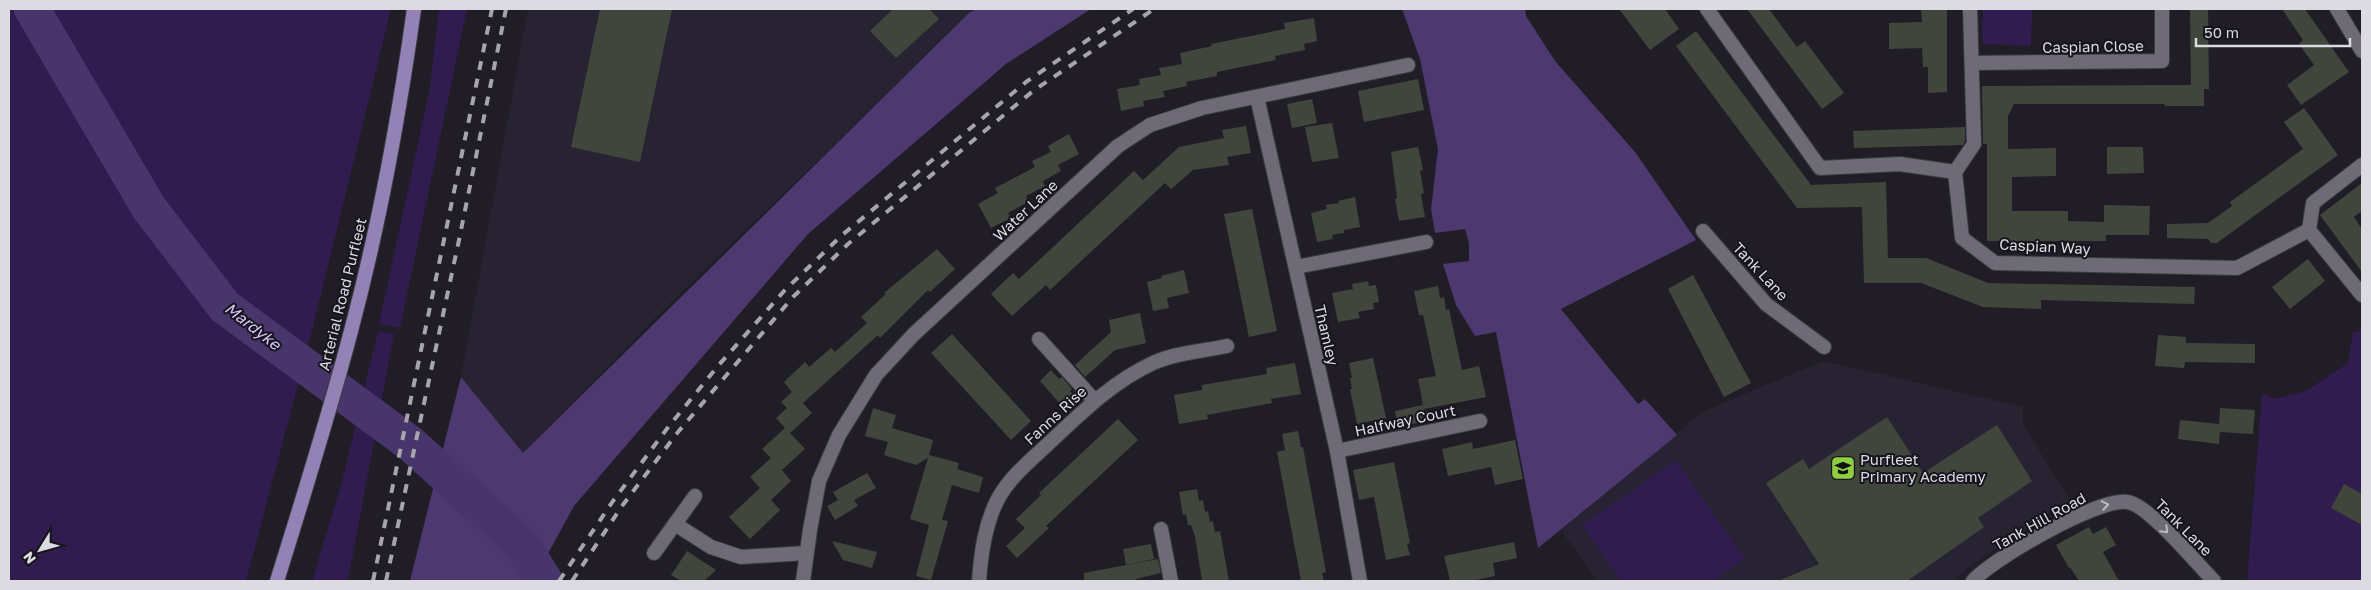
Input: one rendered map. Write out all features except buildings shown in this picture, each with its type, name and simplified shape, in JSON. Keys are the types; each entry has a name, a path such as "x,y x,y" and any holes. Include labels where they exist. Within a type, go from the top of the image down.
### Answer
{"main road":[{"name":"Arterial Road Purfleet","path":"278,581 352,330 386,178 414,9"}],"street":[{"path":"1707,9 1820,168 1900,164 1955,172 1974,144 1970,9"},
{"name":"Caspian Close","path":"1972,63 2162,62 2162,9"},
{"path":"2337,9 2362,52"},
{"name":"Water Lane","path":"804,581 806,553 819,482 839,434 876,375 914,334 1118,146 1150,125 1202,108 1408,65"},
{"name":"Thamley","path":"1256,97 1337,450 1360,581"},
{"path":"2362,165 2313,204 2309,230 2362,295"},
{"name":"Caspian Way","path":"1955,172 1962,238 1995,263 2237,268 2309,230"},
{"name":"Tank Lane","path":"1703,231 1766,304 1824,346"},
{"path":"1296,267 1426,242"},
{"path":"1039,339 1094,400"},
{"name":"Fanns Rise","path":"979,581 989,519 1000,496 1018,472 1094,400 1126,377 1155,362 1227,346"},
{"name":"Halfway Court","path":"1337,450 1480,421"},
{"path":"654,554 695,496"},
{"name":"Tank Lane","path":"2127,502 2144,509 2214,581"},
{"name":"Tank Hill Road","path":"1972,581 2016,549 2067,520 2094,507 2127,502"},
{"path":"675,524 711,547 741,556 806,553"},
{"path":"1160,529 1171,581"}],"shaded area":[{"path":"9,9 391,9 310,339 246,581 9,581"},
{"path":"439,9 467,9 400,328 379,324 430,87"},
{"path":"528,9 976,9 665,308 523,453 461,377"},
{"path":"976,9 1091,9 1006,64 808,234 574,506 533,581 410,581 461,377 523,453 969,13"},
{"path":"1402,9 1525,9 1526,16 1555,61 1635,152 1696,240 1561,309 1638,404 1645,399 1677,435 1538,548 1496,332 1475,336 1456,305 1443,264 1469,261 1469,243 1465,229 1435,233 1431,209 1438,149 1420,59"},
{"path":"1983,9 2032,9 2031,46 1982,44"},
{"path":"378,331 394,334 348,581 312,581 343,478"},
{"path":"2362,331 2362,581 2247,581 2262,393 2274,399 2306,391 2348,363 2353,332"},
{"name":"Purfleet Primary Academy","path":"1823,361 2023,407 2023,425 2071,501 2047,514 1972,565 1954,581 1597,581 1561,530 1702,412"},
{"path":"1676,460 1745,559 1712,581 1621,581 1582,525"}],"waterway":[{"name":"Mardyke","path":"32,9 149,208 225,307 411,444 523,546 545,581"}],"railway":[{"path":"373,581 492,9"},
{"path":"386,581 506,9"},
{"path":"559,581 613,501 669,426 718,366 785,290 841,236 1026,82 1133,9"},
{"path":"572,581 622,506 678,432 793,297 848,244 1033,91 1154,9"}],"place":[{"name":"Purfleet Primary Academy","path":"1843,468"}]}
